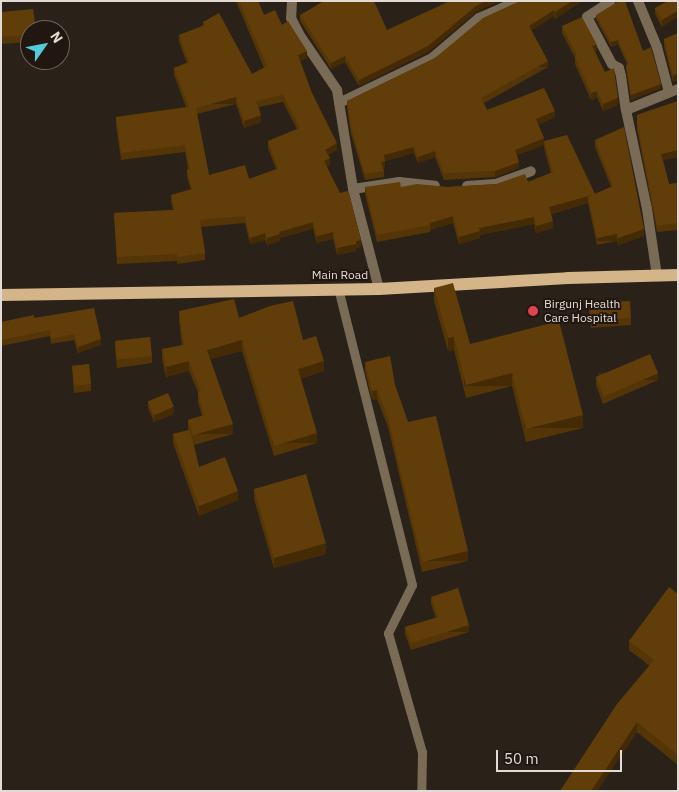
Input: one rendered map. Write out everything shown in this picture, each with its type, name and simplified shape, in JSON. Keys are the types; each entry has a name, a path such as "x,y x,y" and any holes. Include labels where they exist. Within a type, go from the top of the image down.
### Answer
{"main road":[{"name":"Main Road","path":"1,294 338,288 380,289 568,278 678,275"}],"street":[{"path":"292,1 291,18 298,34 337,90 353,188 380,289"},
{"path":"339,102 432,58 479,18 518,1"},
{"path":"626,110 673,91 638,1"},
{"path":"611,2 587,17 612,64 619,68 647,209 657,276"},
{"path":"353,188 399,182 453,187 496,184 531,171"}],"lane":[{"path":"338,288 412,585 388,633 422,752 421,791"}],"building":[{"path":"239,1 258,1 264,15 275,10 282,25 288,21 307,51 298,55 311,91 337,143 325,150 330,158 324,161 340,193 348,191 349,193 361,240 356,241 356,244 337,248 333,232 317,236 313,222 279,232 280,234 267,238 265,233 250,238 245,216 200,220 205,253 177,257 177,254 117,257 114,213 175,210 171,195 192,189 187,170 190,169 185,145 121,153 116,117 189,107 174,68 189,62 179,35 205,25 203,22 219,13 252,74 267,66","holes":["283,95 300,128 268,141 278,169 249,179 245,165 209,175 196,108 236,97 244,121 261,115 256,101"]},
{"path":"324,1 374,1 387,30 450,1 486,1 476,6 428,46 359,80 345,56 331,63 300,15"},
{"path":"520,1 572,1 529,26 548,61 481,98 487,110 544,88 555,111 536,119 544,138 515,150 519,162 495,171 444,173 435,151 418,157 414,147 384,155 385,161 381,162 384,171 365,174 351,127 347,101 435,58 483,18"},
{"path":"619,1 625,1 643,51 651,47 661,84 631,95 626,65 629,64 618,40 611,42 596,15"},
{"path":"668,1 678,1 678,11 662,20 655,8"},
{"path":"33,9 35,20 20,20 20,36 1,37 1,12"},
{"path":"582,17 597,45 592,46 605,72 614,68 618,98 603,104 597,91 591,93 575,57 577,56 562,26"},
{"path":"678,33 678,73 673,76 664,39"},
{"path":"678,101 678,150 661,154 669,184 678,183 678,223 657,226 637,115"},
{"path":"624,127 644,229 618,238 617,234 597,238 588,197 592,195 549,207 553,221 536,226 534,217 479,228 480,231 459,237 453,216 430,223 430,225 377,235 365,187 400,182 401,187 417,184 448,187 496,184 525,174 528,182 553,172 544,141 567,135 595,194 613,186 595,140"},
{"path":"453,283 470,344 559,321 583,415 526,429 512,373 466,385 454,337 448,338 434,288"},
{"path":"234,299 239,318 270,306 293,301 303,340 316,336 324,361 298,369 317,433 274,446 242,340 207,350 233,424 193,435 188,420 204,415 198,392 201,391 189,361 166,367 162,349 184,345 179,311"},
{"path":"630,301 631,318 590,320 589,303"},
{"path":"94,308 101,339 78,347 74,334 51,339 50,330 1,340 1,322 34,315 34,318"},
{"path":"150,337 152,356 117,360 115,341"},
{"path":"650,354 658,373 604,396 596,377"},
{"path":"390,356 395,385 408,422 436,416 468,551 422,562 388,418 377,390 372,391 365,362"},
{"path":"89,364 91,384 74,386 72,366"},
{"path":"168,393 174,407 154,415 148,402"},
{"path":"190,430 199,467 225,457 238,491 199,506 173,434"},
{"path":"306,474 326,543 274,558 254,489"},
{"path":"669,587 678,594 678,755 637,722 591,791 560,791 617,704 654,660 629,641"},
{"path":"458,588 469,625 411,643 405,627 438,617 431,597"}],"place":[{"name":"Birgunj Health Care Hospital","path":"533,311"}]}
